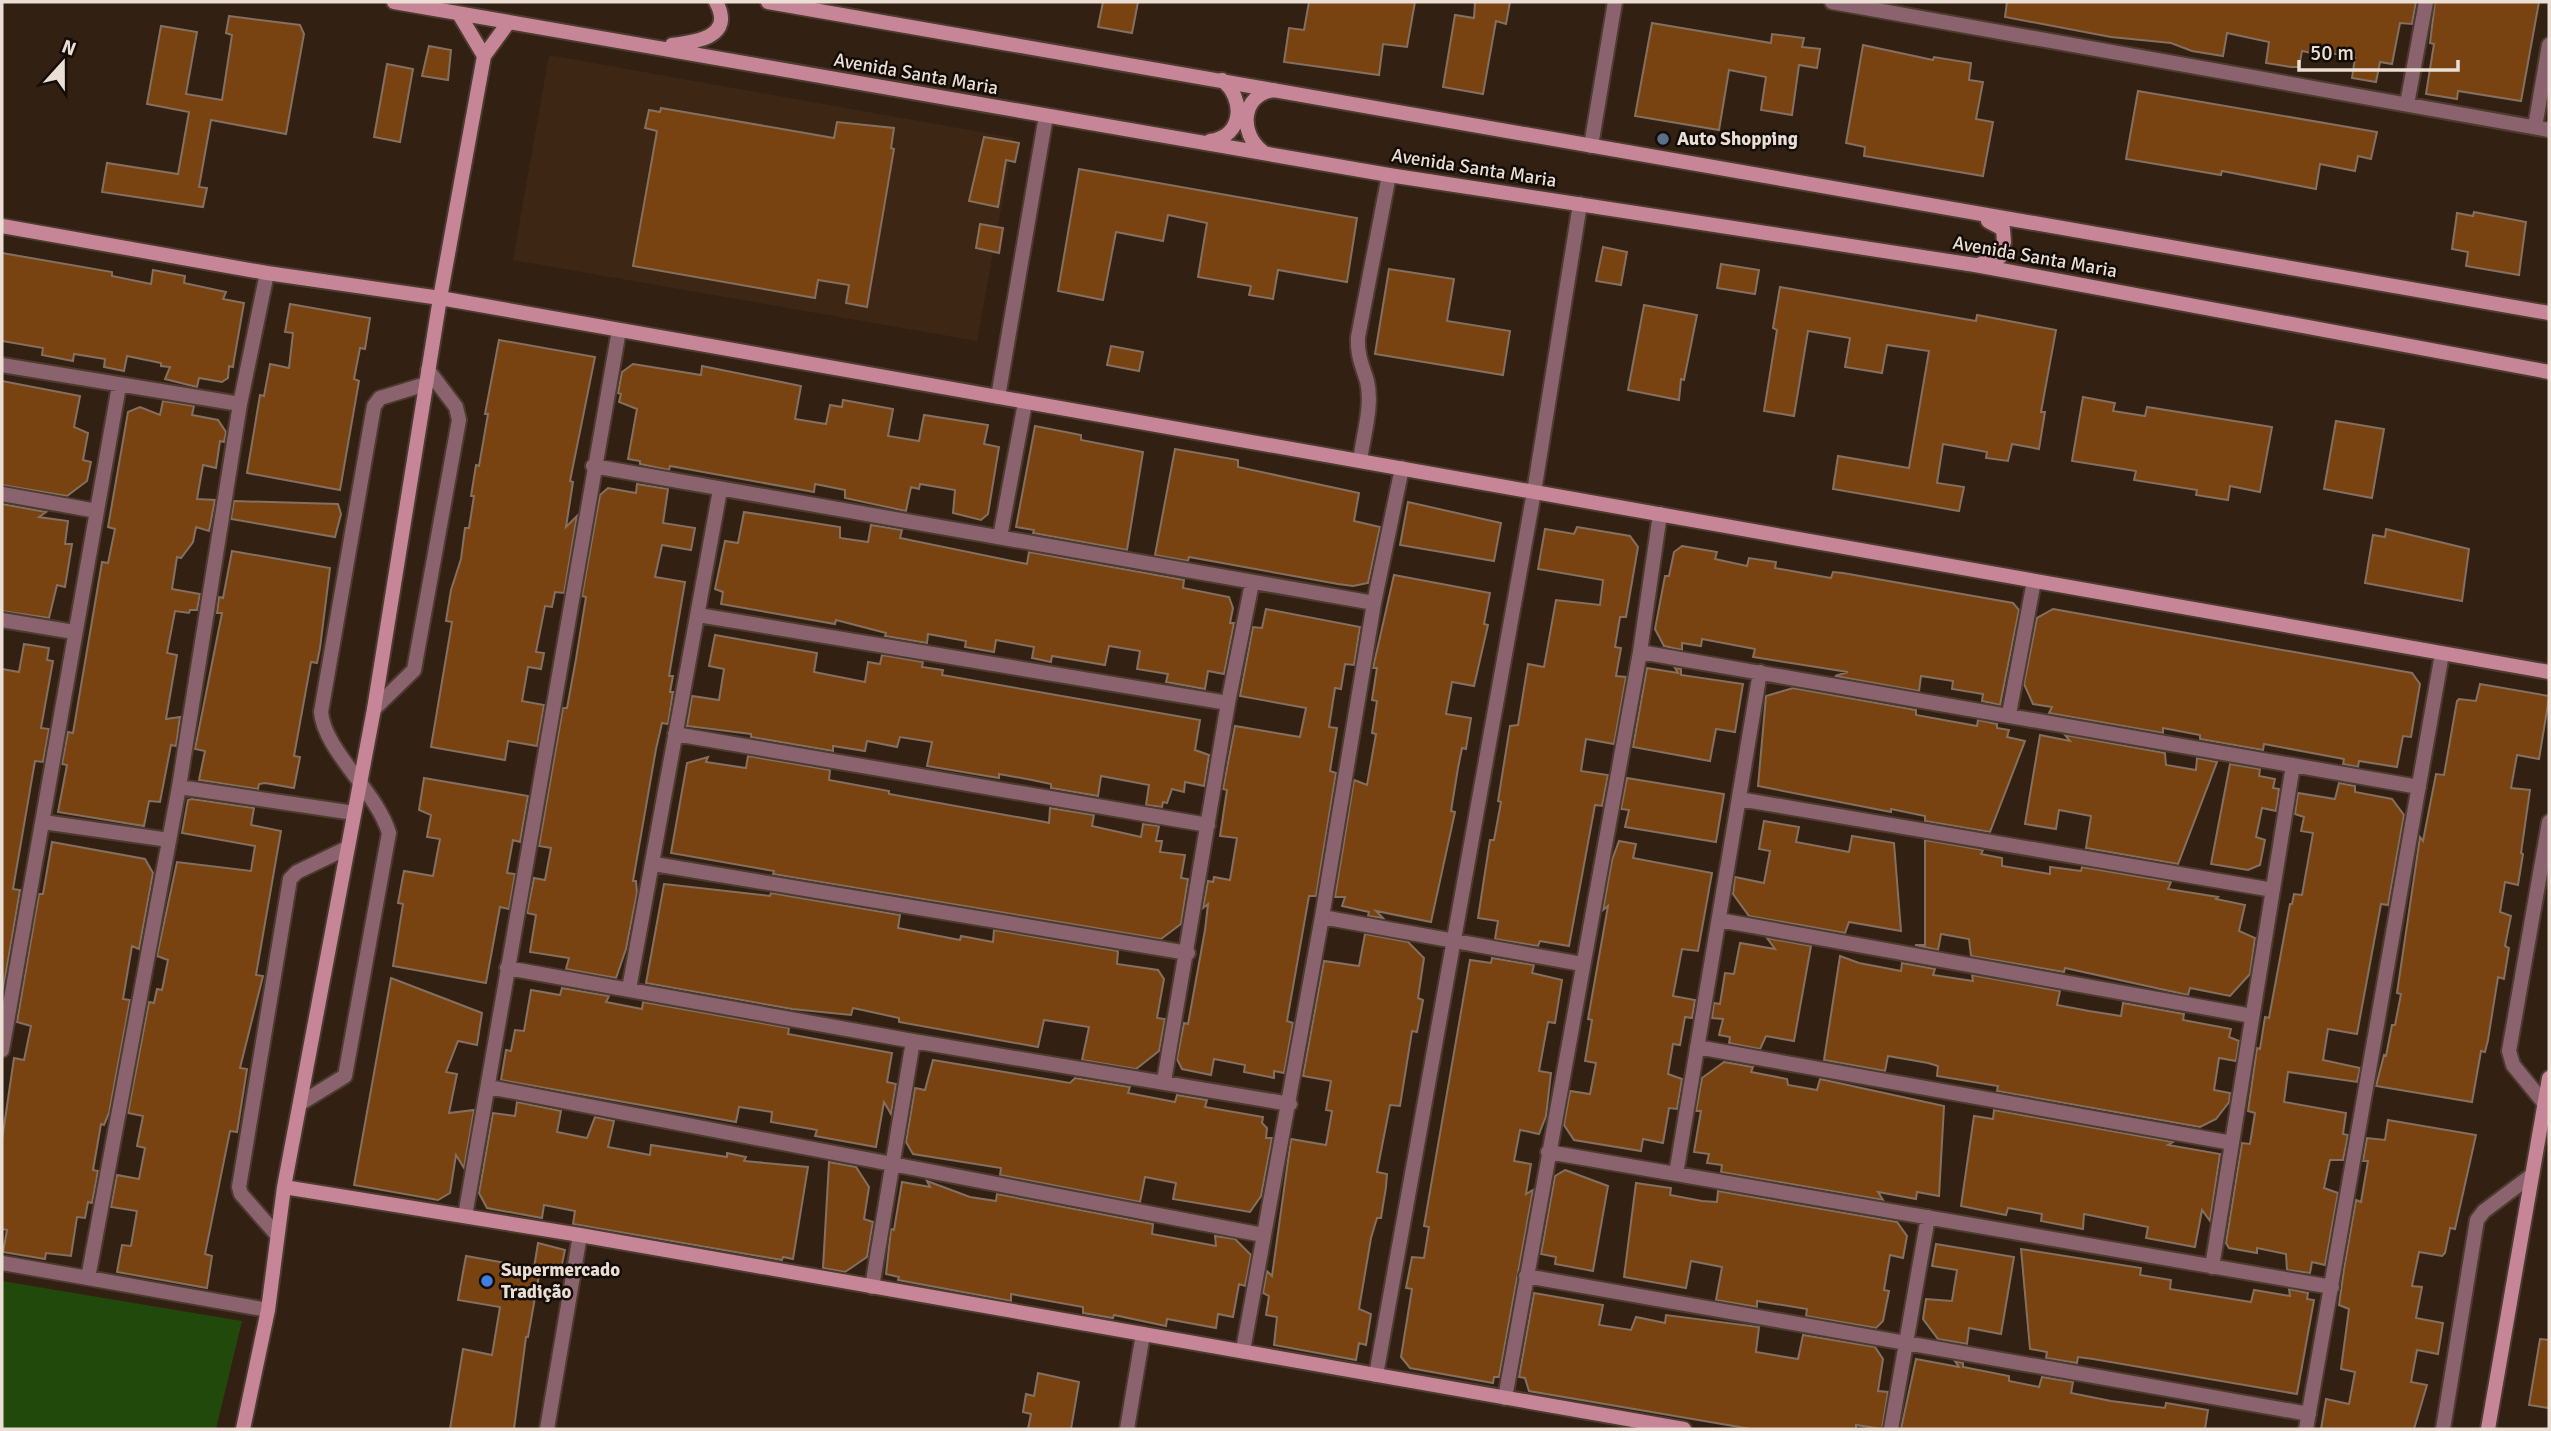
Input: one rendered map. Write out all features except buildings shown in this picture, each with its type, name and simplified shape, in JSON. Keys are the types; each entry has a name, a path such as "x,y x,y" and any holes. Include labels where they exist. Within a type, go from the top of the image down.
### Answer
{"street":[{"name":"Avenida Santa Maria","path":"394,2 1389,175 1975,265 2549,372"},
{"path":"653,47 705,41 711,37 717,29 721,12 716,2"},
{"name":"Avenida Santa Maria","path":"768,2 1279,90 1974,216 2549,313"},
{"path":"1591,146 1615,2"},
{"path":"1832,2 1879,6 2542,128 2549,45"},
{"path":"2407,104 2426,2"},
{"path":"459,14 484,56"},
{"path":"243,1429 268,1310 284,1187 374,709 440,298 484,56 508,23"},
{"path":"1206,142 1226,135 1238,117 1236,96 1222,80"},
{"path":"1262,151 1248,135 1246,114 1259,96 1279,90"},
{"path":"998,397 1045,117"},
{"path":"1360,461 1368,403 1367,381 1357,353 1358,337 1389,175"},
{"path":"1376,1375 1534,492 1580,204"},
{"path":"1974,216 1998,224 2003,229 2004,242 2000,257 1975,265"},
{"path":"2,226 267,272 440,298 2549,672"},
{"path":"88,1278 179,787 240,404 267,272"},
{"path":"465,1216 593,466 619,330"},
{"path":"2,365 240,404"},
{"path":"374,709 414,670 459,420 456,407 427,377"},
{"path":"301,1102 345,1076 389,833 381,814 326,732 321,712 374,406 380,398 427,377"},
{"path":"2,1050 119,386"},
{"path":"1000,537 1025,403"},
{"path":"593,466 1374,603"},
{"path":"1243,1350 1290,1104 1374,603 1402,468"},
{"path":"629,989 720,490"},
{"path":"2,494 97,511"},
{"path":"1505,1398 1640,652 1660,514"},
{"path":"2009,714 2034,580"},
{"path":"1164,1081 1188,953 1228,703 1252,583"},
{"path":"698,615 1228,703"},
{"path":"2,620 74,632"},
{"path":"1640,652 2419,787"},
{"path":"2306,1429 2442,654"},
{"path":"1676,1174 1760,672"},
{"path":"675,734 1208,825"},
{"path":"2212,1267 2293,765"},
{"path":"179,787 354,813"},
{"path":"1739,799 2273,890"},
{"path":"43,822 169,840"},
{"path":"2545,1104 2514,1065 2509,1051 2549,822"},
{"path":"277,1235 239,1188 290,879 297,872 347,848"},
{"path":"654,863 1188,953"},
{"path":"1322,917 1582,964"},
{"path":"1718,920 2252,1016"},
{"path":"507,968 913,1041 1290,1104"},
{"path":"872,1287 913,1041"},
{"path":"1697,1047 2232,1143"},
{"path":"2488,1429 2532,1175 2544,1141 2549,1078"},
{"path":"488,1087 1263,1235"},
{"path":"1548,1152 2332,1287"},
{"path":"2443,1429 2477,1220 2484,1211 2532,1175"},
{"path":"284,1187 580,1235 1684,1429"},
{"path":"1891,1429 1928,1217"},
{"path":"547,1429 580,1235"},
{"path":"2,1263 268,1310"},
{"path":"1526,1276 2309,1414"},
{"path":"1127,1429 1143,1334"}],"shaded area":[{"path":"549,55 1014,138 977,341 513,260"}],"green space":[{"path":"2,1281 242,1321 216,1429 2,1429"}],"place":[{"name":"Auto Shopping","path":"1663,139"},
{"name":"Supermercado Tradição","path":"487,1281"}]}
